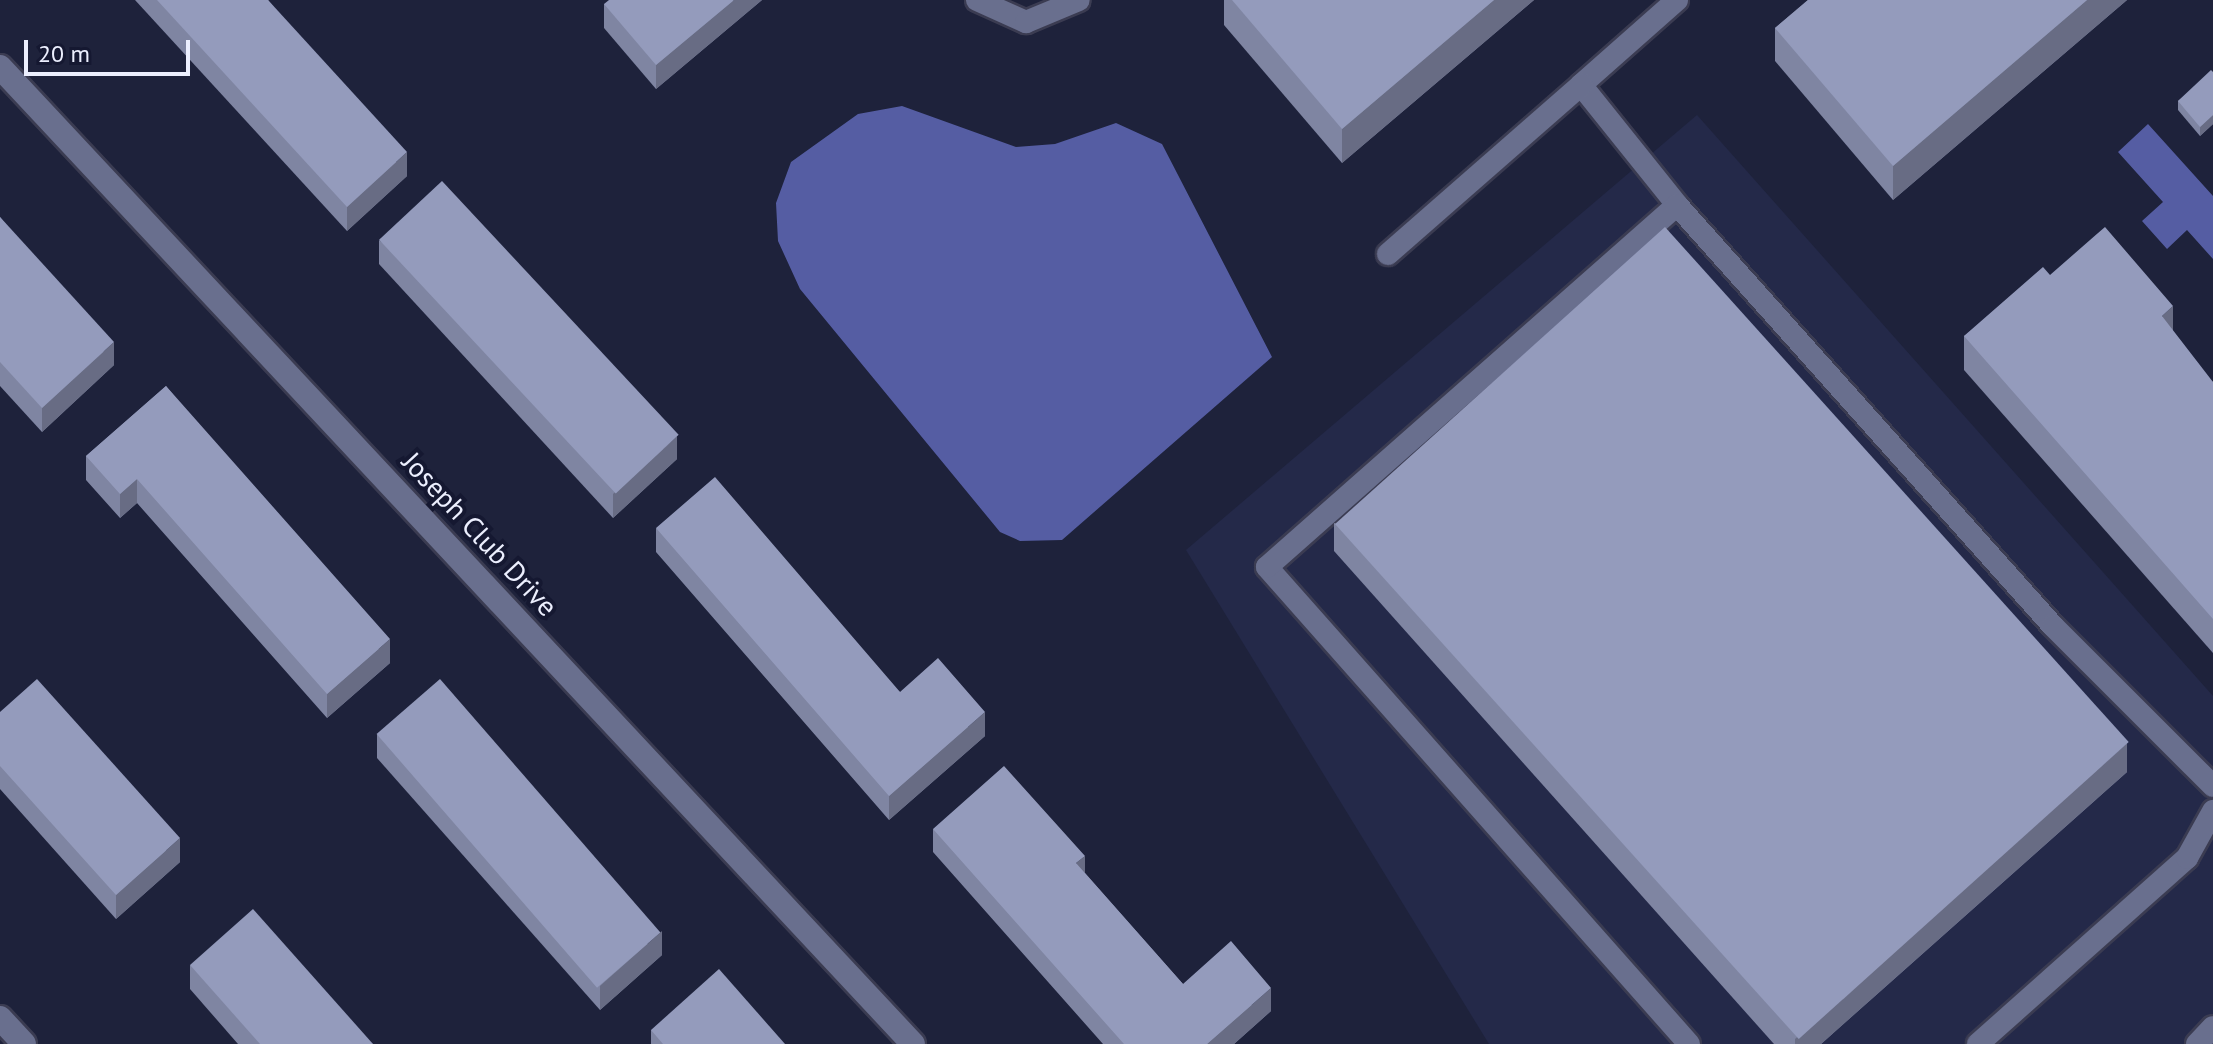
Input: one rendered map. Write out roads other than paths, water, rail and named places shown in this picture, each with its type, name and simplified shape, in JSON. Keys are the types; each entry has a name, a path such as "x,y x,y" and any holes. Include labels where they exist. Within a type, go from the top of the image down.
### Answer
{"street":[{"name":"Joseph Club Drive","path":"0,67 913,1044"},
{"path":"0,1018 24,1044"}],"lane":[{"path":"977,0 1026,22 1079,0"},
{"path":"1388,254 1677,0"},
{"path":"1581,85 1677,205 2053,626 2213,786"},
{"path":"1677,205 1267,567 1689,1044"},
{"path":"1978,1044 2187,858 2213,811"},
{"path":"2197,1044 2213,1027"}],"water":[{"path":"902,106 1016,147 1055,144 1116,123 1162,144 1272,357 1062,540 1020,541 1000,532 800,289 778,241 776,203 791,162 858,114"},
{"path":"2148,124 2213,196 2213,259 2187,230 2167,249 2142,221 2163,202 2118,152"}]}
